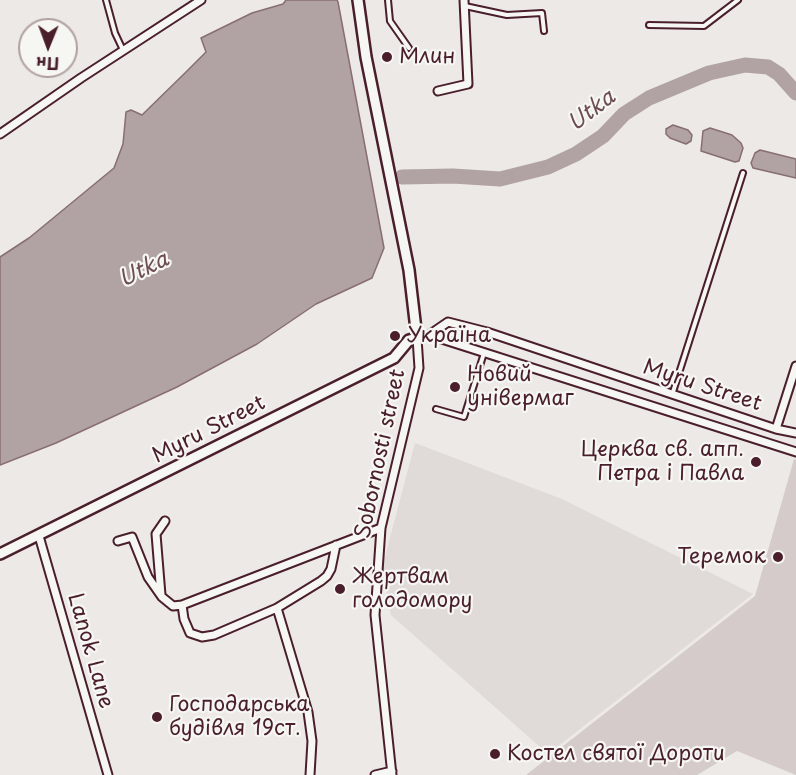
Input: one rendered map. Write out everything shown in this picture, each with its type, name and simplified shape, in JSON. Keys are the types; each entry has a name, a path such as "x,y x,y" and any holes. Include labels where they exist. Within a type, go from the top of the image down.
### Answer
{"main road":[{"name":"Sobornosti street","path":"358,0 366,57 409,270 417,338"},
{"name":"Myru Street","path":"0,554 394,358 410,340 417,338"}],"street":[{"path":"2,131 201,0"},
{"path":"438,91 468,84 464,3"},
{"name":"Myru Street","path":"417,338 429,335 448,322 487,332 776,429 796,433"},
{"name":"Myru Street","path":"429,335 796,452"},
{"name":"Sobornosti street","path":"392,773 375,615 381,528 419,368 417,338"},
{"path":"776,429 796,366"},
{"path":"162,597 156,534 165,521"},
{"path":"118,541 132,537 148,577 162,597 173,606 182,605 381,528"},
{"name":"Lanok Lane","path":"39,536 108,775"},
{"path":"182,605 184,619 190,633 202,637 214,635 277,608 321,581 331,569 336,545"},
{"path":"277,608 308,712 312,741 310,775"},
{"path":"375,775 392,773"}],"lane":[{"path":"106,0 123,51"},
{"path":"388,0 390,21 409,48"},
{"path":"649,25 704,26 738,0"},
{"path":"464,3 507,15 542,13 544,31"},
{"path":"672,395 743,173"},
{"path":"436,409 464,417 484,352"}],"shaded area":[{"path":"415,443 562,499 753,594 548,754 391,615 382,568"},
{"path":"794,459 796,460 796,775 737,751 697,775 526,775 755,596"}],"water":[{"path":"286,0 337,0 338,2 384,248 372,278 316,304 257,344 177,387 56,443 0,465 0,257 29,238 114,168 123,144 126,112 131,110 142,115 185,73 206,52 201,38 252,13 283,4"},
{"path":"673,125 688,130 692,135 691,141 686,144 670,138 666,134 666,129"},
{"path":"710,128 732,135 741,143 743,148 739,161 735,162 701,151 703,131"},
{"path":"760,150 796,159 796,178 753,168 751,163 755,153"}],"waterway":[{"name":"Utka","path":"402,177 453,176 500,179 548,167 576,154 603,136 624,114 649,98 709,73 745,65 768,67 779,74 796,93"}],"place":[{"name":"Млин","path":"387,57"},
{"name":"Україна","path":"395,336"},
{"name":"Новий універмаг","path":"455,387"},
{"name":"Церква св. апп. Петра і Павла","path":"756,462"},
{"name":"Теремок","path":"778,557"},
{"name":"Жертвам голодомору","path":"340,589"},
{"name":"Господарська будівля 19ст.","path":"157,717"},
{"name":"Костел святої Дороти","path":"495,754"}]}
